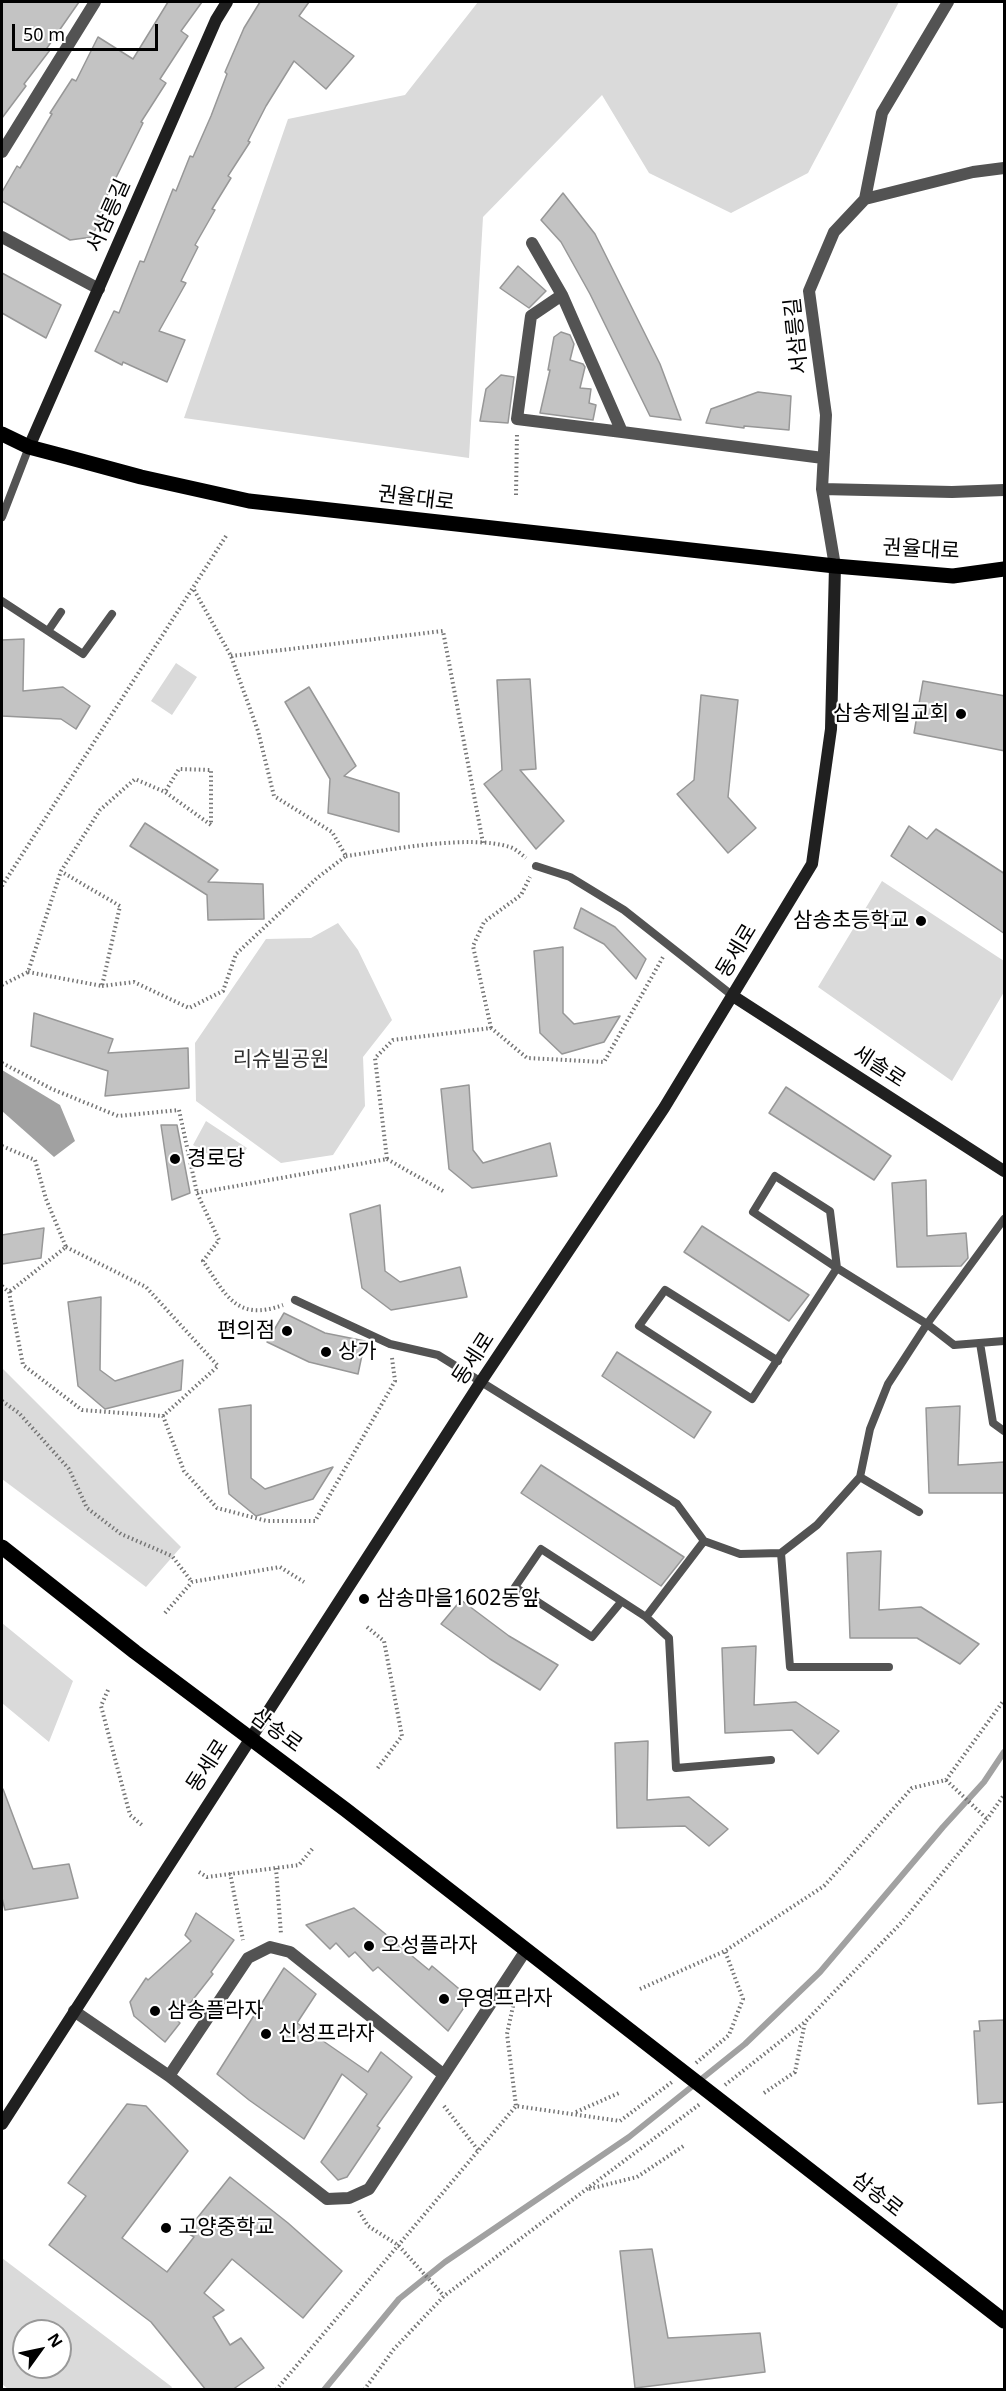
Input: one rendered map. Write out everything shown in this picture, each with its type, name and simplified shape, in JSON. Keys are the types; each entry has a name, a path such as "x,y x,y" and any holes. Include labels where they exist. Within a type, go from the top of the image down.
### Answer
{"main road":[{"name":"서삼릉길","path":"29,447 216,20 227,2"},
{"name":"권율대로","path":"2,434 29,447 141,477 249,501 835,566 953,576 1005,570"},
{"name":"동세로","path":"2,2124 480,1383 664,1108 812,864 831,729 835,566"},
{"name":"세솔로","path":"733,996 1005,1171"},
{"name":"삼송로","path":"2,1547 135,1652 526,1950 1005,2321"}],"street":[{"path":"2,152 95,2"},
{"path":"948,2 882,113 865,199 973,172 1005,168"},
{"name":"서삼릉길","path":"823,458 826,415 810,291 834,232 865,199"},
{"path":"2,237 99,289"},
{"path":"532,243 562,295 622,432"},
{"path":"562,295 531,316 517,419 823,458 822,489 835,566"},
{"path":"822,489 952,492 1005,490"},
{"path":"170,2076 248,1958 270,1947 290,1952 444,2075"},
{"path":"74,2011 170,2076 327,2199 349,2198 369,2189 526,1950"}],"lane":[{"path":"2,517 29,447"},
{"path":"2,601 83,654 112,614"},
{"path":"48,631 61,612"},
{"path":"536,866 570,877 624,910 733,996"},
{"path":"778,1361 665,1290 639,1326 752,1399 778,1361 837,1268 830,1211 775,1176 753,1212 837,1268 927,1323 954,1345 1005,1341"},
{"path":"295,1300 390,1344 438,1355 676,1504 704,1541 740,1554 781,1553 817,1525 860,1478 870,1429 888,1384 927,1323 1005,1219"},
{"path":"981,1343 993,1423 1005,1431"},
{"path":"860,1478 919,1512"},
{"path":"646,1617 704,1541"},
{"path":"621,1602 592,1637 515,1587 541,1549 646,1617 669,1638 676,1768 771,1760"},
{"path":"781,1553 790,1667 889,1667"}],"path":[{"path":"516,495 517,419"},
{"path":"2,886 226,536"},
{"path":"193,588 231,657 258,731 274,796 332,832 346,856"},
{"path":"231,657 442,631 483,843"},
{"path":"28,972 61,871 100,810 135,779 165,792 212,825 211,770 179,768 165,792"},
{"path":"2,985 28,972 102,986 134,982 189,1008 223,991 236,954 317,878 346,856 425,846 483,843 512,848 536,866 521,895 484,922 473,946 491,1028 527,1058 604,1062 670,945"},
{"path":"62,872 120,906 102,986"},
{"path":"387,1159 375,1058 393,1040 491,1028"},
{"path":"2,1063 52,1089 118,1116 179,1110 197,1192 219,1240 203,1261 227,1297 247,1311 273,1308 295,1300"},
{"path":"2,1146 35,1160 46,1199 66,1247 146,1287 218,1366 163,1416 82,1410 23,1365 9,1292 2,1286"},
{"path":"197,1192 387,1159 443,1191"},
{"path":"9,1292 66,1247"},
{"path":"163,1416 184,1471 217,1508 267,1521 315,1521 395,1381 390,1344"},
{"path":"2,1401 19,1413 69,1469 87,1508 121,1534 172,1556 192,1582"},
{"path":"165,1614 192,1582 280,1567 304,1582"},
{"path":"367,1627 384,1641 402,1736 377,1769"},
{"path":"108,1690 101,1706 130,1815 143,1826"},
{"path":"640,1989 725,1951 824,1886 912,1788 946,1780 1005,1700"},
{"path":"946,1780 987,1819"},
{"path":"199,1872 207,1877 299,1865 313,1848"},
{"path":"276,1868 281,1934"},
{"path":"230,1873 243,1940"},
{"path":"693,2065 729,2036 743,1999 725,1951"},
{"path":"276,2390 516,2106 507,2034 513,2006"},
{"path":"764,2093 795,2072 805,2022"},
{"path":"516,2106 620,2121 675,2079"},
{"path":"574,2113 619,2093"},
{"path":"444,2106 478,2150"},
{"path":"587,2189 637,2177 685,2145"},
{"path":"359,2211 368,2226 398,2245 444,2296"}],"green space":[{"path":"478,2 899,2 808,173 731,213 649,173 602,95 483,217 469,458 184,418 288,119 405,95"},
{"path":"176,663 197,677 172,715 151,701"},
{"path":"882,881 1004,961 1004,992 952,1081 818,987"},
{"name":"리슈빌공원","path":"338,923 358,950 392,1020 363,1057 365,1106 333,1155 281,1163 196,1101 195,1043 266,939 311,938"},
{"path":"206,1121 247,1148 233,1169 193,1145"},
{"path":"2,1368 181,1547 146,1587 2,1479"},
{"path":"2,1623 73,1681 49,1742 2,1703"},
{"path":"2,2258 172,2387 170,2390 8,2389 2,2384"}],"shaded area":[{"path":"2,1070 60,1105 75,1141 54,1157 2,1111"}],"building":[{"path":"2,2 79,2 47,48 50,50 2,118"},
{"path":"168,2 202,2 181,31 188,36 160,79 166,83 141,122 143,123 100,210 103,212 92,237 70,240 2,201 2,192 17,166 20,168 52,114 50,113 72,79 76,81 98,37 133,59"},
{"path":"260,2 309,2 299,16 354,56 326,89 294,61 266,106 248,141 250,142 228,176 231,178 212,209 215,210 195,245 198,247 181,281 186,283 159,331 185,340 167,382 123,362 122,365 95,351 114,311 119,313 140,261 144,262 173,189 176,191 190,156 193,157 211,116 227,74 225,72 244,28"},
{"path":"563,193 595,234 660,364 681,420 650,416 590,294 561,242 541,220"},
{"path":"518,266 546,291 529,308 500,288"},
{"path":"2,273 61,305 46,338 2,313"},
{"path":"561,332 570,335 574,344 570,360 583,364 585,367 580,388 591,389 589,403 596,405 593,420 540,413 550,370 548,370 554,337"},
{"path":"501,375 514,377 508,423 480,421 486,389"},
{"path":"758,392 791,396 789,430 706,423 711,409"},
{"path":"24,639 23,691 63,687 90,706 76,729 61,719 2,716 2,640"},
{"path":"530,679 536,769 520,770 564,821 536,849 484,784 502,770 497,680"},
{"name":"삼송제일교회","path":"923,681 1005,696 1005,751 914,733"},
{"path":"309,687 356,766 344,776 399,793 399,832 328,813 330,779 285,702"},
{"path":"701,695 738,700 728,797 756,828 728,853 677,794 694,780"},
{"path":"145,823 218,870 208,882 263,884 264,919 208,920 207,895 130,846"},
{"path":"909,826 927,839 936,829 1005,874 1005,934 891,856"},
{"path":"581,908 615,927 646,959 636,979 604,944 574,928"},
{"path":"563,947 563,1013 574,1024 620,1016 604,1042 562,1054 540,1033 534,951"},
{"path":"34,1013 113,1039 108,1053 188,1048 189,1088 105,1096 108,1071 31,1046"},
{"path":"469,1085 473,1150 483,1163 550,1143 557,1176 472,1188 449,1169 441,1089"},
{"path":"786,1087 891,1156 874,1180 769,1113"},
{"name":"경로당","path":"161,1125 177,1125 190,1193 172,1200"},
{"path":"926,1180 927,1236 966,1233 968,1258 961,1266 897,1267 892,1183"},
{"path":"380,1205 385,1271 400,1282 460,1267 467,1297 391,1310 362,1288 350,1214"},
{"path":"702,1226 809,1295 789,1321 684,1252"},
{"path":"44,1228 41,1258 2,1264 2,1235"},
{"path":"101,1297 100,1370 115,1381 183,1360 181,1390 105,1409 78,1386 68,1302"},
{"name":"상가","path":"284,1313 325,1333 365,1341 358,1374 309,1362 267,1342"},
{"path":"617,1352 711,1412 694,1438 602,1376"},
{"path":"251,1405 251,1478 265,1489 333,1467 313,1499 256,1516 229,1494 219,1409"},
{"path":"960,1406 958,1465 1005,1462 1005,1493 929,1493 926,1408"},
{"path":"541,1465 684,1557 661,1586 521,1493"},
{"path":"881,1551 879,1610 921,1607 979,1644 960,1664 917,1638 850,1638 847,1553"},
{"path":"461,1600 509,1636 558,1665 540,1690 490,1659 441,1624"},
{"path":"756,1646 754,1705 796,1702 839,1731 818,1754 792,1730 725,1733 722,1648"},
{"path":"648,1741 647,1800 689,1797 728,1829 709,1846 685,1826 617,1828 615,1743"},
{"path":"2,1789 33,1869 69,1864 78,1898 5,1910 2,1898"},
{"name":"오성플라자","path":"354,1908 429,1970 432,1966 464,1993 463,2009 448,2031 378,1967 373,1971 355,1952 349,1957 336,1943 330,1949 306,1925"},
{"path":"196,1913 234,1940 211,1972 213,1974 177,2020 180,2023 165,2042 134,2016 130,2002 146,1978 148,1980 191,1941 185,1935"},
{"path":"284,1968 316,1994 297,2023 368,2072 381,2052 412,2077 377,2126 380,2128 347,2177 338,2180 321,2162 367,2094 342,2074 304,2139 217,2074"},
{"path":"1005,2020 1005,2102 978,2104 974,2031 980,2031 979,2021"},
{"path":"127,2104 146,2106 188,2151 122,2238 167,2272 194,2237 186,2232 230,2177 288,2223 342,2271 303,2318 232,2259 204,2293 224,2310 213,2317 230,2345 241,2338 264,2368 232,2390 206,2390 151,2322 49,2245 86,2196 68,2183"},
{"path":"652,2249 668,2338 760,2333 765,2372 635,2388 620,2251"}],"waterway":[{"path":"324,2390 399,2299 445,2262 629,2137 745,2044 820,1972 984,1782 1004,1752"}],"place":[{"name":"삼송제일교회","path":"961,714"},
{"name":"삼송초등학교","path":"921,921"},
{"name":"경로당","path":"175,1159"},
{"name":"편의점","path":"287,1331"},
{"name":"상가","path":"326,1352"},
{"name":"삼송마을1602동앞","path":"364,1599"},
{"name":"오성플라자","path":"369,1946"},
{"name":"우영프라자","path":"444,1999"},
{"name":"삼송플라자","path":"155,2011"},
{"name":"신성프라자","path":"266,2034"},
{"name":"고양중학교","path":"166,2228"}]}
